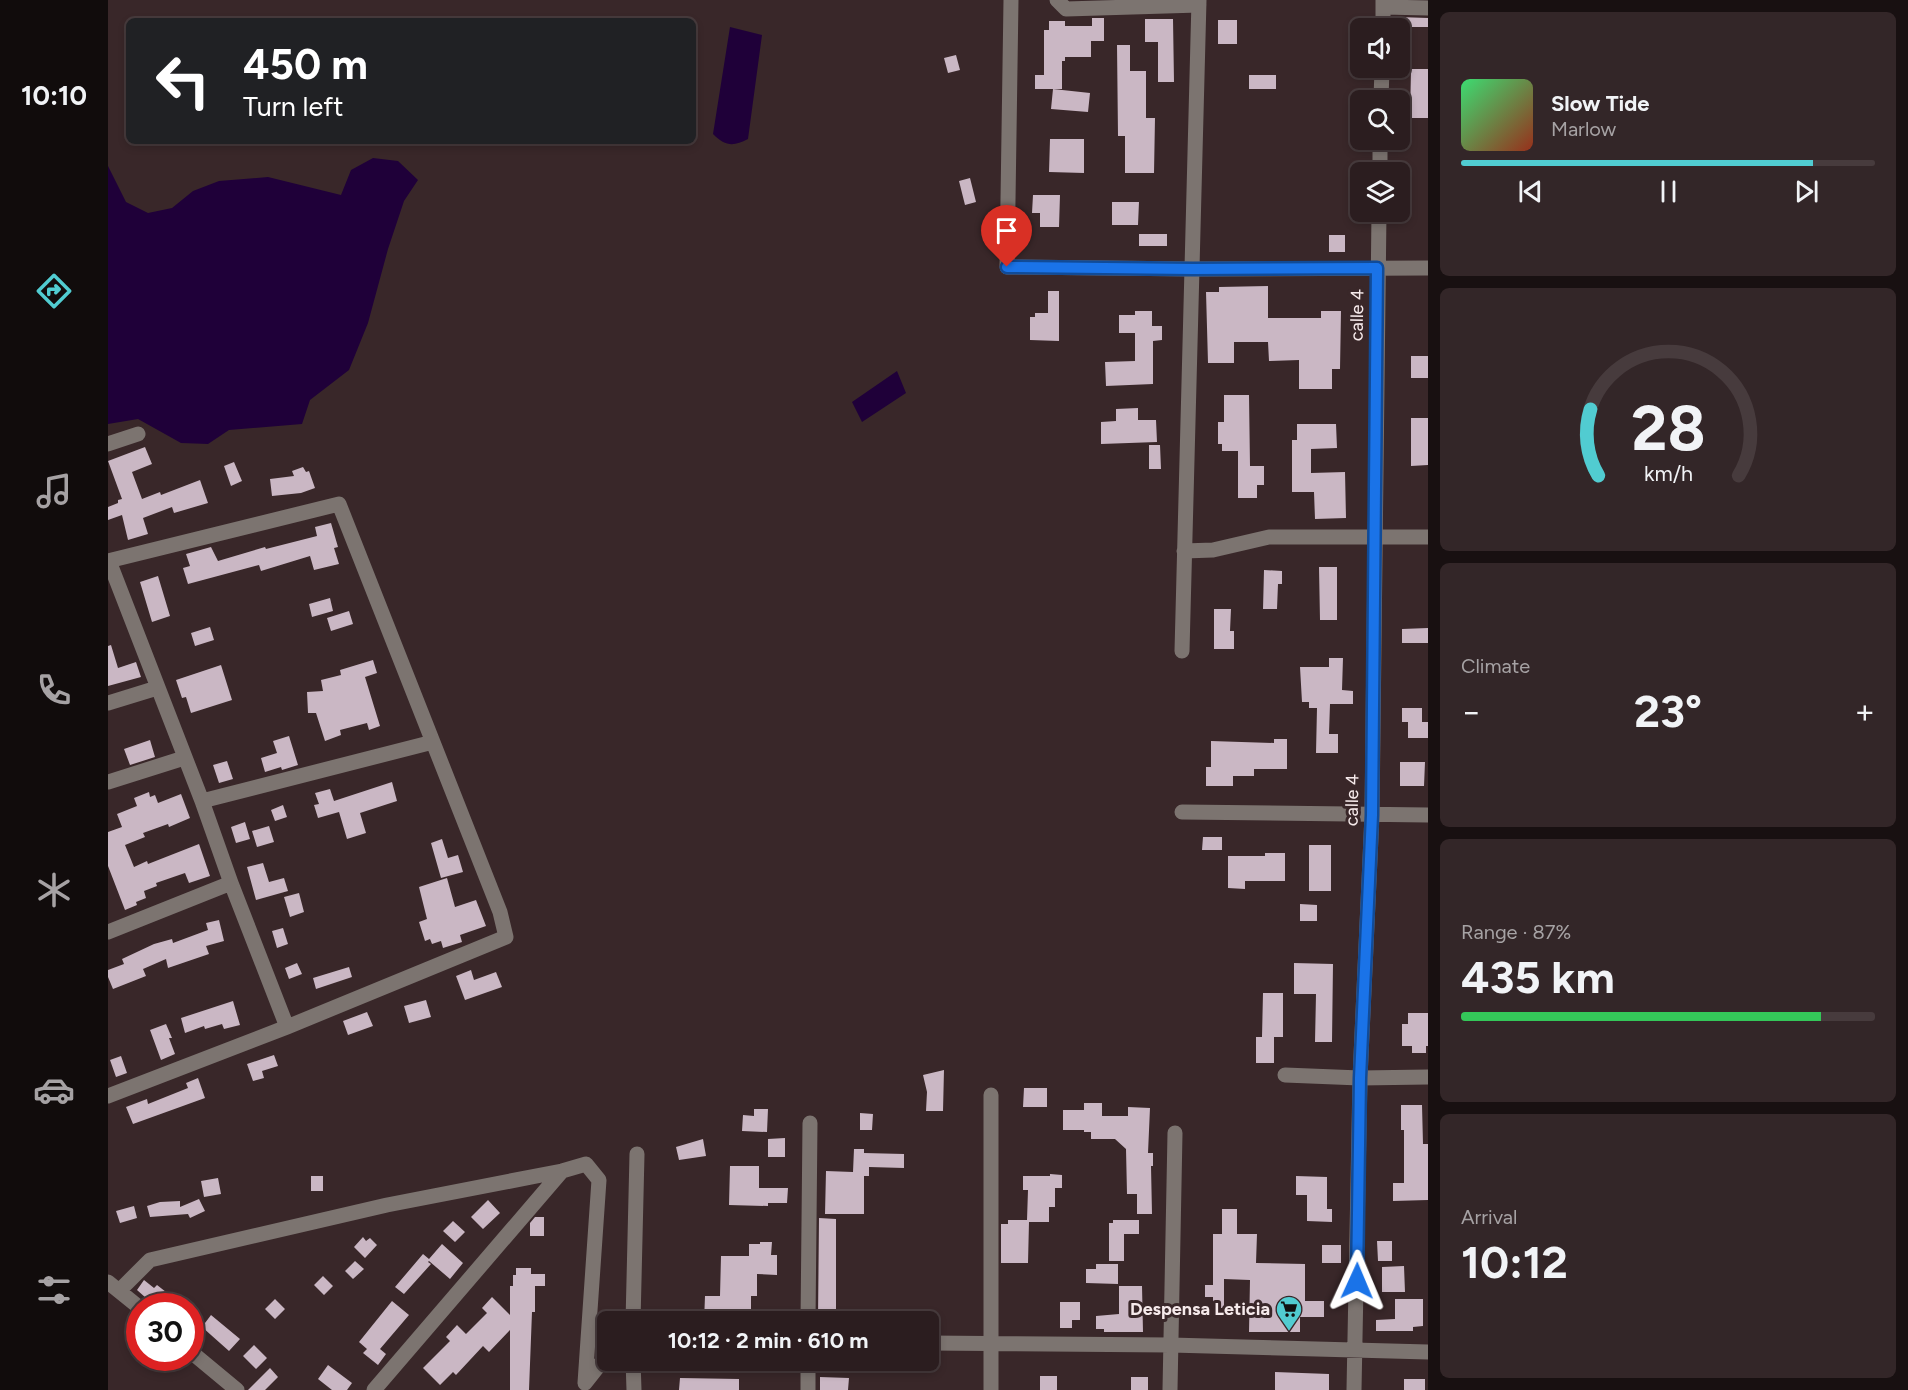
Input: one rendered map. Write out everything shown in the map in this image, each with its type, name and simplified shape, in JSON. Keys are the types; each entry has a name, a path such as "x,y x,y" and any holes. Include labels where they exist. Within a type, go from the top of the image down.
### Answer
{"street":[{"path":"1011,0 1007,267 1428,268"},
{"path":"1057,0 1066,9 1199,2 1182,651"},
{"path":"1384,4 1428,8"},
{"name":"calle 4","path":"1354,1390 1360,1078 1372,815 1379,222"},
{"path":"108,444 138,434"},
{"path":"108,1096 287,1027 506,937 500,912 339,504 109,561 287,1027"},
{"path":"1184,551 1213,550 1269,537 1428,537"},
{"path":"108,703 157,688"},
{"path":"202,801 433,742"},
{"path":"108,782 184,758"},
{"path":"1182,812 1428,815"},
{"path":"108,932 231,883"},
{"path":"1285,1076 1428,1077"},
{"path":"991,1095 991,1390"},
{"path":"808,1311 810,1123"},
{"path":"1170,1390 1175,1133"},
{"path":"633,1311 637,1154"},
{"path":"126,1296 114,1286 150,1260 387,1205 562,1171 586,1164 599,1180 583,1386"},
{"path":"374,1390 562,1171"},
{"path":"939,1343 1171,1345 1428,1352"},
{"path":"204,1363 237,1390"},
{"path":"583,1386 597,1368"},
{"path":"633,1371 634,1390"},
{"path":"808,1371 808,1390"}],"shaded area":[{"path":"730,27 762,35 748,139 733,144 721,141 713,134"},
{"path":"373,158 398,161 418,180 404,201 368,323 349,370 310,400 302,424 229,430 208,444 181,443 138,419 108,424 108,166 126,202 148,213 172,208 193,191 219,181 268,177 341,195 351,170"},
{"path":"897,371 906,393 862,422 852,402"}],"building":[{"path":"1398,17 1428,18 1428,27 1411,27 1411,48 1410,18"},
{"path":"1092,18 1104,18 1104,41 1091,41 1091,57 1065,57 1065,61 1062,61 1062,89 1035,89 1035,75 1044,75 1044,30 1049,30 1049,21 1065,21 1065,26 1092,26"},
{"path":"1145,19 1173,19 1174,82 1158,82 1158,42 1145,42"},
{"path":"1218,20 1237,20 1237,44 1218,44"},
{"path":"1117,45 1130,45 1130,71 1146,71 1146,118 1155,118 1154,173 1125,173 1125,136 1118,136"},
{"path":"956,55 960,70 948,73 944,58"},
{"path":"1411,69 1428,69 1428,118 1410,118"},
{"path":"1249,75 1276,75 1276,89 1249,89"},
{"path":"1053,89 1090,93 1088,112 1051,109"},
{"path":"1050,139 1084,139 1084,173 1049,172"},
{"path":"970,178 976,202 965,205 959,181"},
{"path":"1033,195 1060,195 1059,227 1040,227 1040,213 1032,213"},
{"path":"1112,202 1139,202 1138,225 1112,225"},
{"path":"1139,234 1167,234 1167,246 1139,246"},
{"path":"1329,235 1345,235 1345,252 1329,252"},
{"path":"1268,286 1268,318 1321,318 1321,311 1341,311 1340,369 1332,369 1332,389 1299,389 1299,360 1269,361 1268,342 1234,342 1234,363 1208,363 1206,292 1219,292 1219,287"},
{"path":"1048,291 1059,291 1059,341 1030,340 1030,317 1035,317 1035,313 1048,313"},
{"path":"1135,311 1152,311 1152,326 1162,326 1162,340 1153,341 1153,384 1106,386 1105,362 1135,361 1135,333 1119,333 1119,315 1135,315"},
{"path":"1411,356 1428,356 1428,378 1411,378"},
{"path":"1224,395 1249,395 1250,466 1264,466 1264,485 1257,485 1257,498 1238,498 1238,451 1222,451 1222,444 1218,444 1218,422 1224,422"},
{"path":"1138,408 1138,420 1156,420 1157,442 1101,444 1101,422 1116,421 1116,409"},
{"path":"1411,418 1428,418 1428,465 1411,466"},
{"path":"1297,424 1336,424 1337,448 1311,449 1311,473 1345,472 1346,518 1315,519 1314,492 1292,492 1292,440 1297,440"},
{"path":"1149,445 1160,445 1161,469 1149,469"},
{"path":"145,447 152,464 132,472 142,499 160,492 161,495 200,480 208,503 174,513 172,507 143,518 148,534 128,540 122,515 108,520 108,507 122,499 108,461"},
{"path":"234,462 242,481 231,486 224,466"},
{"path":"303,467 306,472 309,471 315,488 301,493 272,496 270,479 294,476 292,471"},
{"path":"331,523 338,547 334,548 339,564 314,570 310,556 261,571 259,565 188,584 183,568 190,566 186,554 211,547 218,561 265,547 266,549 317,536 315,527"},
{"path":"1319,567 1337,567 1337,620 1320,620"},
{"path":"1264,570 1282,571 1282,584 1278,584 1277,609 1263,609"},
{"path":"158,576 170,616 152,622 140,582"},
{"path":"330,598 333,611 312,617 309,604"},
{"path":"1214,609 1231,609 1230,631 1234,631 1234,649 1214,649"},
{"path":"349,611 353,624 331,631 327,618"},
{"path":"210,627 214,640 195,646 191,633"},
{"path":"1428,628 1428,643 1402,643 1402,629"},
{"path":"111,645 118,668 136,662 141,677 108,686 108,646"},
{"path":"1329,658 1343,658 1342,690 1353,691 1353,704 1330,704 1329,734 1338,734 1338,753 1316,753 1317,708 1309,708 1309,702 1302,702 1300,667 1329,667"},
{"path":"373,660 377,673 365,677 380,726 369,730 367,723 340,730 341,735 325,741 316,713 308,713 307,692 323,691 321,680 341,675 340,670"},
{"path":"221,665 232,700 191,713 186,697 182,698 176,680"},
{"path":"1402,708 1422,708 1422,722 1428,722 1428,738 1408,738 1408,722 1402,722"},
{"path":"289,736 298,765 265,772 261,758 277,753 273,741"},
{"path":"1274,739 1287,739 1287,769 1254,769 1254,776 1233,776 1233,786 1206,786 1206,767 1211,767 1211,741 1274,743"},
{"path":"150,740 155,757 130,765 124,749"},
{"path":"227,761 233,779 219,783 213,765"},
{"path":"1400,762 1425,762 1424,786 1400,786"},
{"path":"392,782 397,801 360,813 366,833 347,839 339,812 318,818 314,805 319,804 315,793 330,789 334,801"},
{"path":"149,792 150,797 155,795 158,803 181,794 190,818 169,827 168,824 143,833 145,837 125,845 134,867 147,861 148,864 199,844 210,876 189,883 185,873 156,883 157,886 144,891 146,898 125,910 108,866 108,832 122,827 117,814 137,806 134,798"},
{"path":"283,805 287,817 275,821 271,810"},
{"path":"245,822 250,839 236,843 231,827"},
{"path":"269,826 274,842 257,847 252,831"},
{"path":"1203,837 1222,837 1222,850 1202,850"},
{"path":"442,839 448,858 458,855 463,872 441,878 431,843"},
{"path":"1309,845 1331,845 1331,891 1309,891"},
{"path":"1265,853 1285,853 1285,881 1245,881 1245,889 1228,888 1228,856 1265,856"},
{"path":"263,863 269,882 284,878 288,891 256,900 247,867"},
{"path":"447,878 455,907 476,900 486,926 460,935 462,942 443,948 441,941 432,944 430,939 425,941 419,922 427,919 419,887"},
{"path":"299,893 304,912 290,917 284,897"},
{"path":"1300,904 1317,905 1317,921 1300,921"},
{"path":"219,920 224,941 206,946 209,954 168,968 166,959 143,969 146,976 113,989 108,970 124,964 122,959 154,944 172,939 173,943 208,930 206,923"},
{"path":"283,928 288,944 277,948 272,931"},
{"path":"297,963 302,974 289,979 285,968"},
{"path":"1294,963 1333,964 1332,1042 1315,1042 1316,994 1294,994"},
{"path":"349,967 352,977 316,989 313,978"},
{"path":"471,970 474,980 496,972 502,987 465,1000 456,976"},
{"path":"1263,993 1283,993 1283,1037 1274,1037 1274,1063 1256,1063 1256,1037 1262,1037"},
{"path":"426,1000 431,1017 409,1023 404,1006"},
{"path":"233,1001 240,1025 224,1029 222,1024 205,1029 204,1026 185,1033 181,1018"},
{"path":"367,1012 373,1026 348,1035 343,1021"},
{"path":"1408,1013 1428,1013 1426,1053 1412,1053 1412,1046 1402,1046 1402,1024 1408,1024"},
{"path":"166,1024 175,1054 161,1060 150,1030"},
{"path":"274,1055 278,1066 262,1071 264,1078 253,1081 247,1064"},
{"path":"121,1056 127,1073 116,1077 110,1060"},
{"path":"944,1070 943,1111 926,1111 927,1092 923,1075"},
{"path":"198,1078 205,1098 133,1124 126,1107 147,1099 148,1104 188,1088 186,1083"},
{"path":"1024,1088 1047,1088 1047,1107 1023,1107"},
{"path":"1084,1103 1102,1103 1102,1116 1128,1116 1128,1107 1150,1108 1148,1153 1153,1153 1152,1214 1137,1214 1137,1194 1127,1194 1126,1149 1115,1139 1091,1139 1091,1132 1063,1130 1063,1110 1084,1110"},
{"path":"1401,1105 1422,1105 1423,1144 1428,1144 1428,1200 1393,1201 1393,1183 1404,1183 1404,1130 1401,1130"},
{"path":"754,1109 768,1109 767,1132 742,1131 743,1115 754,1116"},
{"path":"860,1113 873,1114 872,1130 860,1130"},
{"path":"785,1138 785,1157 768,1157 768,1139"},
{"path":"703,1139 706,1156 679,1160 676,1147"},
{"path":"854,1149 864,1149 864,1153 904,1154 904,1168 869,1167 869,1176 864,1176 864,1214 825,1214 826,1171 853,1172"},
{"path":"730,1166 759,1166 759,1188 788,1188 787,1203 768,1203 768,1206 729,1205"},
{"path":"1050,1174 1062,1175 1062,1188 1055,1188 1055,1207 1049,1207 1049,1222 1029,1222 1028,1263 1001,1263 1001,1224 1008,1224 1008,1220 1027,1220 1028,1190 1023,1190 1023,1176 1050,1176"},
{"path":"311,1176 323,1176 323,1191 311,1191"},
{"path":"1296,1176 1327,1177 1327,1209 1332,1209 1332,1222 1307,1221 1307,1195 1296,1195"},
{"path":"218,1178 221,1194 204,1197 201,1181"},
{"path":"199,1199 205,1211 190,1218 188,1214 150,1217 147,1206 160,1202 180,1201 180,1207"},
{"path":"488,1200 500,1213 483,1229 471,1217"},
{"path":"134,1206 137,1218 120,1223 116,1211"},
{"path":"1222,1209 1237,1209 1237,1234 1257,1234 1256,1263 1305,1264 1305,1301 1324,1301 1324,1317 1300,1317 1300,1332 1249,1332 1250,1280 1224,1279 1224,1308 1213,1308 1213,1297 1205,1297 1205,1285 1213,1285 1213,1234 1222,1234"},
{"path":"535,1217 544,1217 544,1236 530,1236 530,1223"},
{"path":"819,1218 836,1219 836,1311 818,1311"},
{"path":"1113,1220 1139,1220 1139,1234 1124,1234 1124,1261 1109,1261 1109,1223 1113,1223"},
{"path":"453,1221 465,1232 455,1242 443,1231"},
{"path":"363,1237 366,1241 370,1238 377,1245 365,1258 354,1247"},
{"path":"1377,1241 1392,1241 1392,1261 1378,1261"},
{"path":"760,1242 772,1242 771,1255 777,1255 777,1275 757,1274 757,1296 751,1296 751,1311 704,1311 705,1296 720,1296 721,1256 749,1256 749,1244 760,1244"},
{"path":"442,1244 463,1263 450,1279 429,1261 431,1264 404,1294 395,1287 423,1254 429,1259"},
{"path":"1322,1245 1341,1245 1341,1263 1322,1263"},
{"path":"355,1261 364,1269 353,1279 345,1271"},
{"path":"1096,1264 1118,1264 1118,1284 1086,1283 1086,1269 1096,1269"},
{"path":"1404,1266 1405,1292 1382,1292 1382,1267"},
{"path":"516,1268 531,1268 531,1274 545,1274 545,1286 535,1286 529,1390 510,1390 510,1330 489,1352 483,1346 456,1375 453,1372 440,1385 423,1368 450,1341 446,1337 457,1325 466,1334 487,1313 482,1308 492,1297 510,1315 510,1286 513,1286 513,1275 516,1275"},
{"path":"323,1276 333,1286 324,1295 314,1285"},
{"path":"144,1280 154,1288 157,1285 166,1292 140,1293 137,1290"},
{"path":"1119,1286 1142,1286 1143,1332 1104,1332 1104,1329 1096,1329 1096,1316 1119,1314"},
{"path":"275,1299 285,1309 275,1319 265,1309"},
{"path":"1395,1299 1423,1299 1423,1326 1413,1327 1413,1331 1376,1331 1376,1320 1395,1319"},
{"path":"392,1301 409,1315 380,1349 386,1354 378,1365 363,1353 367,1349 359,1342"},
{"path":"1060,1302 1080,1302 1080,1320 1072,1320 1072,1328 1060,1328"},
{"path":"211,1315 240,1339 229,1351 204,1329 204,1324"},
{"path":"254,1345 267,1358 256,1369 243,1356"},
{"path":"328,1365 352,1383 347,1390 332,1390 318,1379"},
{"path":"270,1368 278,1377 265,1390 248,1390"},
{"path":"1275,1372 1329,1374 1329,1390 1275,1390"},
{"path":"1040,1376 1057,1376 1057,1390 1040,1390"},
{"path":"820,1377 849,1378 848,1390 820,1390"},
{"path":"1131,1377 1148,1377 1148,1390 1131,1390"},
{"path":"680,1378 739,1379 739,1390 679,1390"},
{"path":"1404,1379 1425,1379 1425,1390 1404,1390"}],"place":[{"name":"Despensa Leticia","path":"1289,1332"}],"route":[{"path":"1007,267 1377,268 1372,815 1360,1078 1357,1281"}]}
